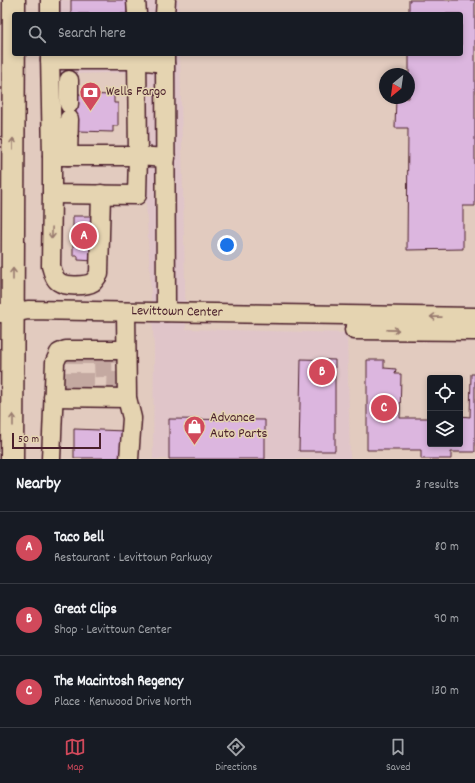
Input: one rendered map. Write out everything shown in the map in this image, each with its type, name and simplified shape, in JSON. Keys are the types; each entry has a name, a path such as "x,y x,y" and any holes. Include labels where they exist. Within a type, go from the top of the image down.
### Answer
{"main road":[{"path":"14,0 14,12"},
{"path":"12,459 6,313 13,56"}],"street":[{"path":"50,0 50,12"},
{"path":"136,0 136,12"},
{"path":"166,0 166,12"},
{"path":"60,156 50,57 165,58 166,312"},
{"path":"52,194 137,195 137,57"},
{"path":"69,80 69,115 52,194 51,266 54,276 60,283 68,285 82,285 94,282 99,274 100,194"},
{"path":"60,156 138,156 166,158"},
{"name":"Levittown Center","path":"6,313 28,310 166,312 354,322"},
{"path":"98,354 126,312"},
{"path":"354,322 475,317"},
{"path":"354,322 475,331"},
{"path":"51,459 73,394 55,362 59,353 98,354"},
{"path":"98,354 113,395 132,418 129,459"},
{"path":"73,394 113,395"}],"shaded area":[{"path":"41,0 179,0 179,12 41,12"},
{"path":"42,56 180,56 186,329 347,333 350,459 153,459 154,349 139,72 43,75"}],"building":[{"path":"71,0 127,0 127,12 71,12"},
{"path":"409,0 475,0 475,206 463,206 463,249 407,250 408,128 395,128 396,104 415,104 415,68 409,68 409,56 463,56 463,12 409,12"},
{"name":"Wells Fargo","path":"77,94 114,95 114,103 118,103 118,126 113,126 113,132 78,131 78,120 62,119 62,104"},
{"path":"73,216 95,216 94,261 78,260 78,256 73,256"},
{"path":"301,359 335,360 335,451 299,451"},
{"path":"367,360 384,360 384,368 396,369 395,374 401,374 400,418 427,418 427,447 463,447 463,416 470,417 471,374 475,374 475,452 451,452 451,459 421,459 421,450 367,450"},
{"path":"169,419 265,420 265,459 169,459"},
{"path":"74,429 125,431 124,458 74,458"}],"tunnel":[{"path":"71,359 71,390"},
{"path":"85,359 85,391"},
{"path":"103,359 104,390"},
{"path":"116,390 117,359"}],"place":[{"name":"Wells Fargo","path":"90,112"},
{"name":"Taco Bell","path":"84,236"},
{"name":"Great Clips","path":"322,372"},
{"name":"The Macintosh Regency","path":"384,408"},
{"name":"Advance Auto Parts","path":"195,446"}]}
